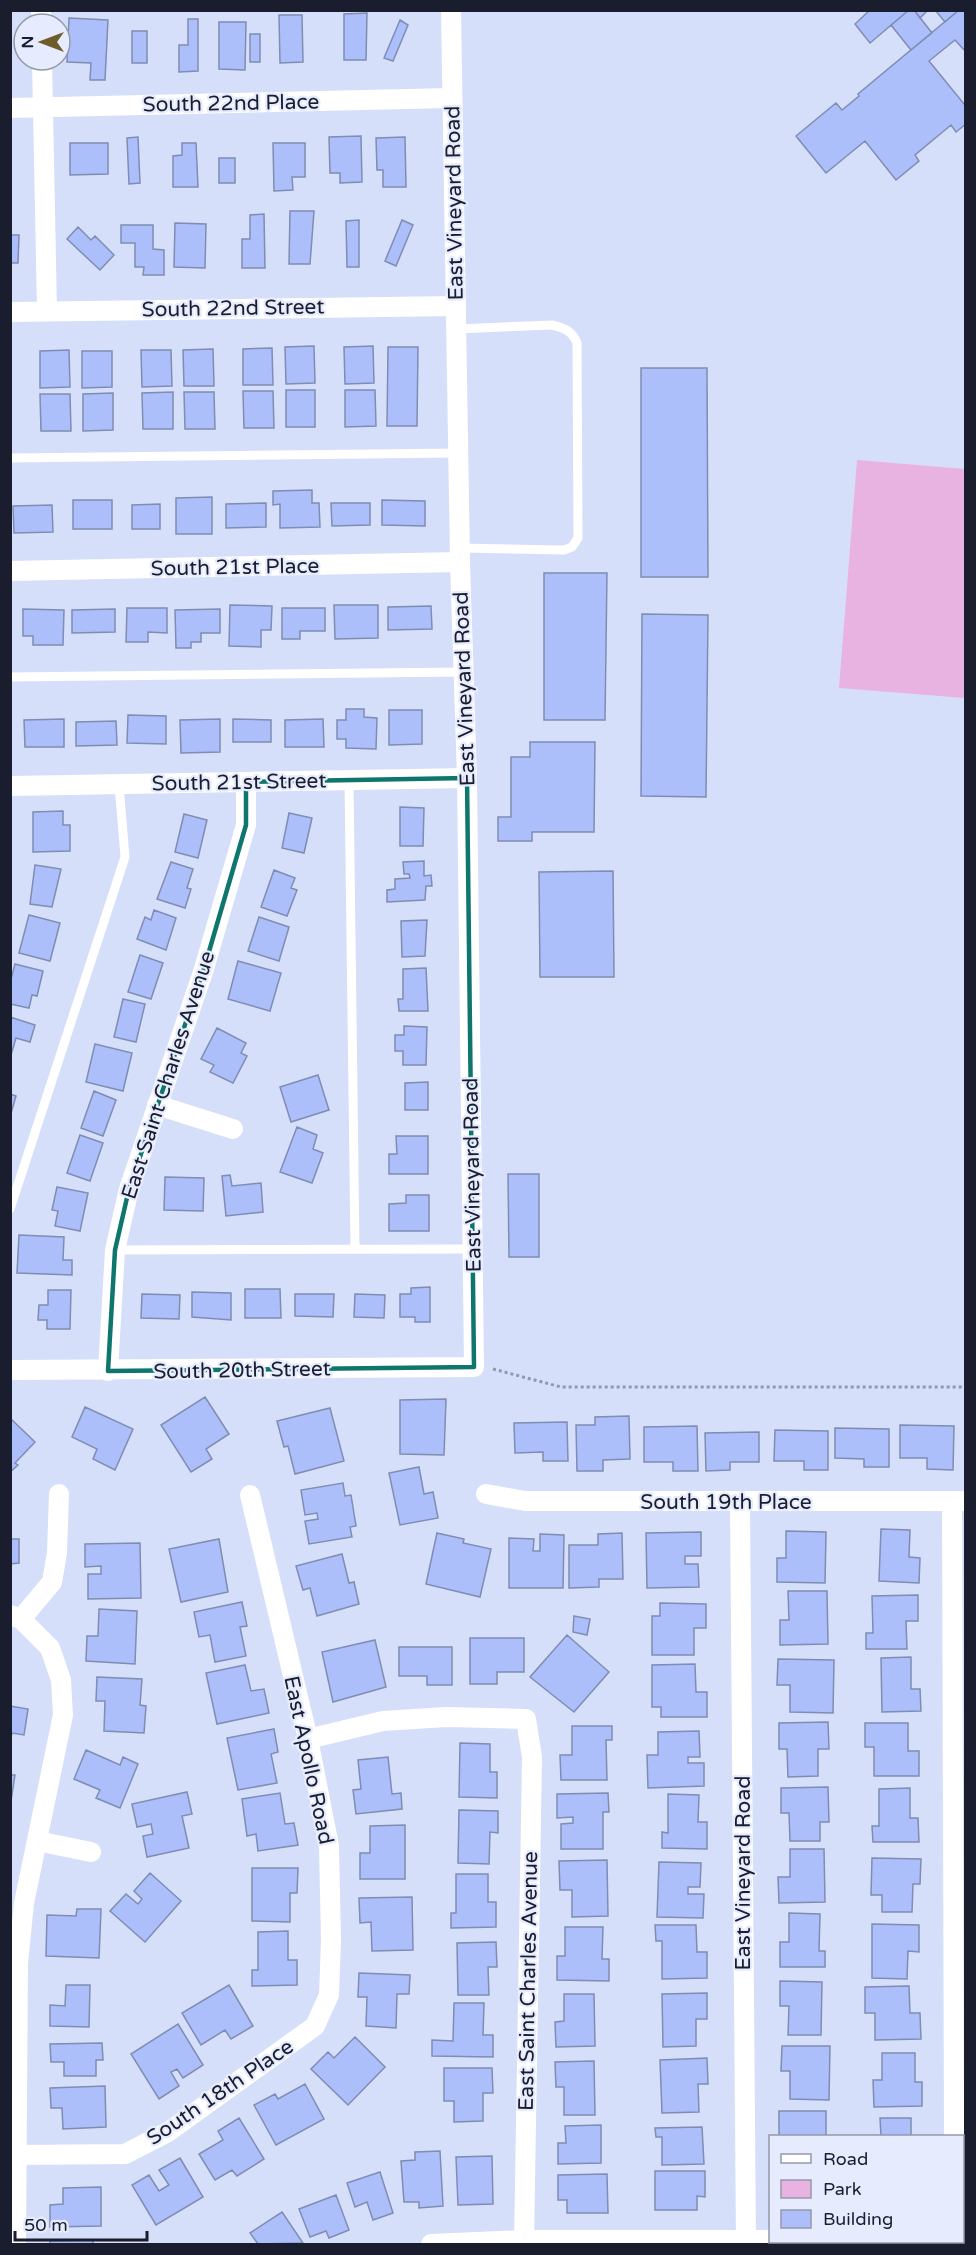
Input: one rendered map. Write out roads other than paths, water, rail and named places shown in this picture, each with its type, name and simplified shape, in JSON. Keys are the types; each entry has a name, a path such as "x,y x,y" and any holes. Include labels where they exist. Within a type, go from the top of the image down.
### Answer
{"street":[{"name":"East Vineyard Road","path":"451,10 460,555 467,778 474,1367"},
{"path":"43,72 47,311"},
{"name":"South 22nd Place","path":"10,108 452,98"},
{"name":"South 22nd Street","path":"10,312 456,306"},
{"name":"South 21st Place","path":"10,571 460,555"},
{"name":"South 21st Street","path":"10,786 467,778"},
{"name":"East Saint Charles Avenue","path":"108,1371 115,1250 129,1189 203,972 246,825 246,782"},
{"path":"157,1105 233,1129"},
{"name":"South 20th Street","path":"10,1370 474,1367"},
{"path":"16,2244 14,2035 18,1963 24,1903 63,1715 61,1680 50,1648 16,1617 52,1582 57,1553 59,1494"},
{"name":"South 19th Place","path":"486,1494 525,1501 959,1502"},
{"name":"East Apollo Road","path":"250,1495 308,1739 329,1846 331,1940 329,1995 315,2026"},
{"name":"East Vineyard Road","path":"740,1502 746,2242"},
{"path":"954,2135 959,2033 959,1502"},
{"name":"East Saint Charles Avenue","path":"308,1739 383,1721 446,1717 526,1719 532,1756 524,2242"},
{"path":"37,1841 91,1852"},
{"name":"South 18th Place","path":"15,2156 125,2154 168,2132 315,2026"},
{"path":"431,2244 769,2240"}],"lane":[{"path":"456,328 552,325 565,328 573,334 577,343 578,538 572,548 564,550 460,555"},
{"path":"10,458 459,453"},
{"path":"10,677 464,672"},
{"path":"349,781 355,1249"},
{"path":"10,1209 124,857 119,784"},
{"path":"115,1250 473,1249"}]}
